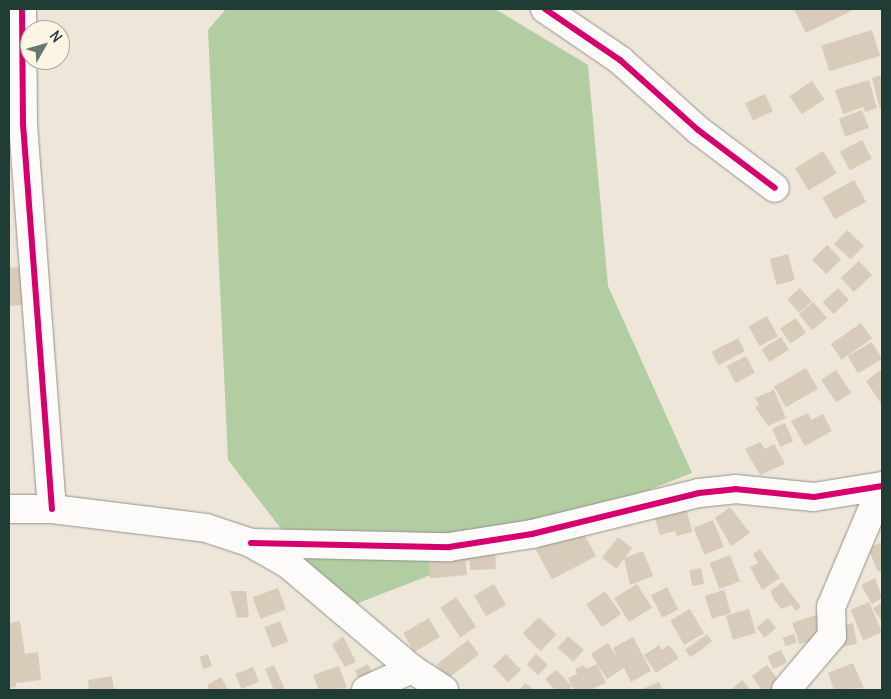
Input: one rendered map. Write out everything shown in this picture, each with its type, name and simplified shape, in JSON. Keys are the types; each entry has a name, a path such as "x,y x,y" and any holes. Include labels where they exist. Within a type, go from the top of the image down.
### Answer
{"street":[{"path":"22,9 23,124 52,509"},
{"path":"544,9 620,60 698,130 775,188"},
{"path":"251,543 449,547 532,534 699,493 735,489 814,497 882,486"},
{"path":"786,690 832,636 831,607 882,486"},
{"path":"9,509 52,509 206,528 251,543 295,570 412,669 444,690"},
{"path":"366,690 412,669"}],"green space":[{"path":"226,9 495,9 588,65 608,286 692,473 343,609 228,460 208,30"}],"building":[{"path":"794,9 855,9 806,33"},
{"path":"872,30 880,56 829,71 821,45"},
{"path":"882,75 882,108 880,109 872,78"},
{"path":"869,80 877,108 865,112 864,107 843,114 835,90"},
{"path":"812,81 824,99 802,114 790,96"},
{"path":"765,94 773,111 753,121 745,103"},
{"path":"862,110 869,128 845,137 839,119"},
{"path":"862,140 872,159 850,170 840,152"},
{"path":"823,151 837,173 809,191 795,168"},
{"path":"854,180 866,202 835,219 823,197"},
{"path":"847,230 864,246 851,260 834,244"},
{"path":"827,245 841,259 826,274 812,260"},
{"path":"788,254 795,280 777,285 770,259"},
{"path":"859,261 872,275 854,292 841,278"},
{"path":"21,267 24,305 9,306 9,268"},
{"path":"800,288 812,302 799,313 787,299"},
{"path":"838,288 849,300 834,314 823,302"},
{"path":"813,302 827,318 812,330 799,314"},
{"path":"767,316 778,336 760,346 749,326"},
{"path":"796,318 806,333 790,344 780,329"},
{"path":"861,323 872,339 842,360 831,344"},
{"path":"781,337 789,350 769,362 761,349"},
{"path":"738,338 745,351 719,365 712,352"},
{"path":"872,342 882,359 858,373 848,356"},
{"path":"746,356 755,373 735,383 727,366"},
{"path":"806,368 818,389 786,407 774,386"},
{"path":"882,369 882,405 866,381"},
{"path":"836,370 851,392 836,402 821,380"},
{"path":"774,390 786,418 768,426 755,407 759,405 755,398"},
{"path":"808,413 811,420 823,414 832,431 805,446 791,421"},
{"path":"785,423 793,441 780,447 772,429"},
{"path":"760,442 765,449 774,444 785,464 760,475 745,449"},
{"path":"685,504 692,532 677,536 675,531 660,535 653,512"},
{"path":"730,507 750,533 731,546 715,518"},
{"path":"713,520 724,547 704,555 694,528"},
{"path":"580,526 596,556 552,579 536,549"},
{"path":"618,537 632,548 616,569 602,557"},
{"path":"882,542 882,570 878,572 868,548"},
{"path":"760,549 780,578 762,590 750,567 758,563 753,554"},
{"path":"495,551 496,569 470,570 469,552"},
{"path":"643,551 653,576 630,585 624,558"},
{"path":"465,552 467,575 430,578 428,555"},
{"path":"730,555 740,581 719,589 709,563"},
{"path":"701,568 704,584 692,586 689,570"},
{"path":"875,578 882,598 872,604 861,585"},
{"path":"782,582 801,607 796,611 791,605 781,609 773,598 771,591"},
{"path":"494,584 506,605 486,616 474,596"},
{"path":"637,584 652,608 629,622 614,598"},
{"path":"667,587 678,609 662,617 651,595"},
{"path":"278,588 286,610 260,619 253,597"},
{"path":"724,590 731,613 712,619 705,596"},
{"path":"230,591 246,591 249,617 237,618"},
{"path":"605,591 621,614 602,627 586,604"},
{"path":"456,597 476,627 460,637 440,608"},
{"path":"869,602 882,632 863,640 851,610"},
{"path":"882,602 882,621 873,609"},
{"path":"690,609 704,633 684,645 670,620"},
{"path":"749,609 756,633 733,640 726,616"},
{"path":"819,614 826,636 799,645 792,623"},
{"path":"539,617 557,635 540,651 523,633"},
{"path":"429,618 440,637 414,652 403,633"},
{"path":"768,618 776,628 765,638 756,627"},
{"path":"20,621 25,654 38,652 41,680 16,683 16,687 9,688 9,623"},
{"path":"280,621 288,641 272,648 264,627"},
{"path":"853,623 857,644 841,647 839,627"},
{"path":"707,634 712,641 690,657 685,650"},
{"path":"794,634 797,643 785,646 783,638"},
{"path":"343,636 356,662 345,667 332,645"},
{"path":"568,636 584,650 573,662 558,648"},
{"path":"633,637 651,671 631,682 624,668 607,679 591,654 608,643 618,659 613,648"},
{"path":"468,640 479,654 448,679 436,665"},
{"path":"659,645 662,650 669,645 679,658 656,673 644,655"},
{"path":"781,650 787,663 773,669 767,656"},
{"path":"208,654 212,666 203,669 199,657"},
{"path":"506,654 521,670 508,682 493,666"},
{"path":"536,654 548,665 538,675 526,664"},
{"path":"853,663 864,688 834,690 828,673"},
{"path":"368,664 375,678 362,685 355,671"},
{"path":"597,664 606,683 590,690 574,690 568,678 577,674 575,669 584,665 586,669"},
{"path":"274,665 285,690 274,690 265,669"},
{"path":"767,665 781,684 773,690 762,690 752,676"},
{"path":"339,666 347,688 319,690 313,675"},
{"path":"253,667 259,682 241,689 235,674"},
{"path":"556,670 572,686 568,690 555,690 545,679"},
{"path":"112,676 114,690 89,690 88,680"},
{"path":"221,677 228,690 210,690 207,685"},
{"path":"742,680 751,690 735,690 733,688"},
{"path":"659,682 663,690 640,690"},
{"path":"525,683 533,689 520,690"}],"cycle path":[{"path":"22,9 23,124 52,509"},
{"path":"545,9 620,60 698,130 775,188"},
{"path":"251,543 449,547 532,534 699,493 735,489 814,497 882,486"}]}
